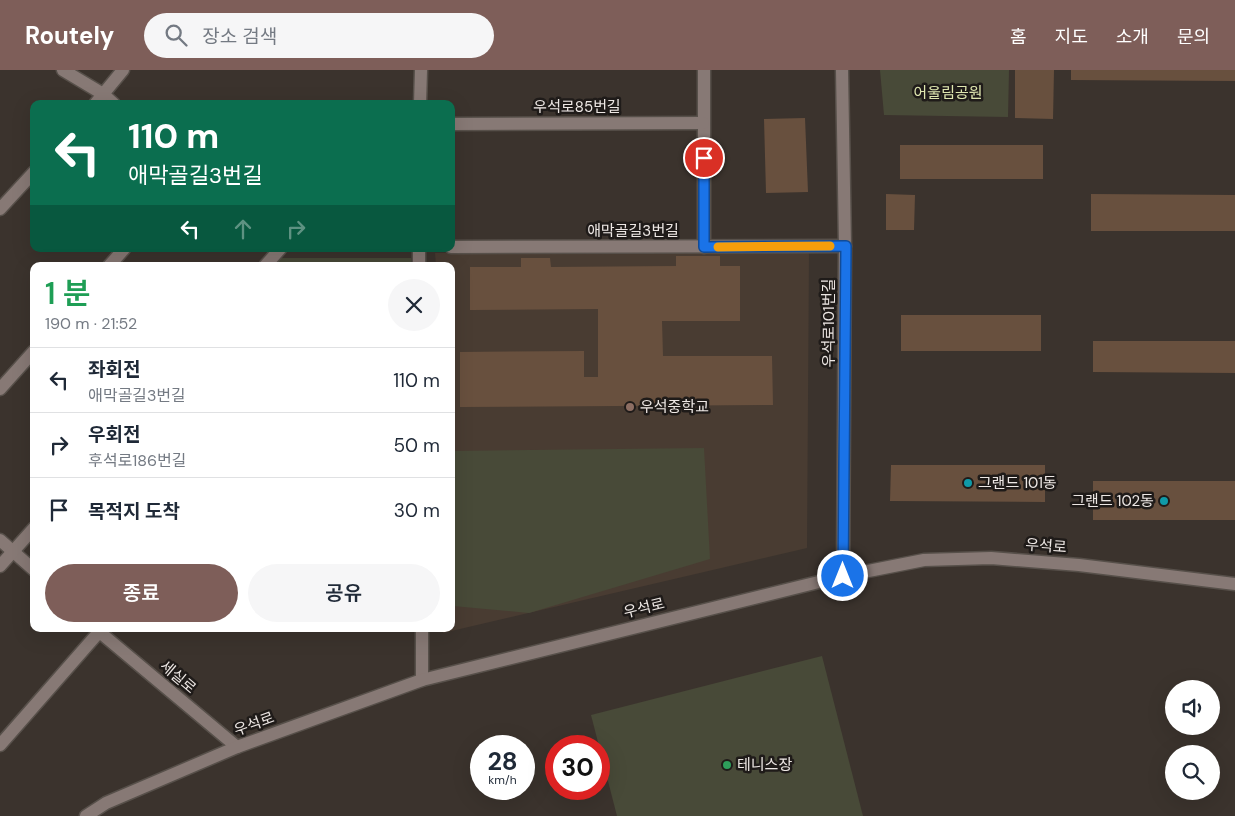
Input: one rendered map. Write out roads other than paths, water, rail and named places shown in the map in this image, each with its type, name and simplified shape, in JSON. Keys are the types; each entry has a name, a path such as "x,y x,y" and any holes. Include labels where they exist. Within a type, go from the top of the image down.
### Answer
{"street":[{"path":"63,70 110,100"},
{"path":"98,100 123,70"},
{"path":"420,70 420,100"},
{"path":"704,70 704,247"},
{"name":"우석로101번길","path":"842,70 846,246 843,576"},
{"name":"우석로85번길","path":"455,124 704,123"},
{"path":"0,209 30,176"},
{"name":"애막골길3번길","path":"455,247 846,246"},
{"path":"113,262 121,252"},
{"path":"269,262 277,252"},
{"path":"0,389 30,355"},
{"path":"0,566 30,532"},
{"path":"0,540 30,566"},
{"name":"우석로","path":"86,816 106,803 237,747 422,680 843,576 924,560 991,558 1080,564 1235,584"},
{"name":"세실로","path":"0,745 95,632"},
{"name":"세실로","path":"99,632 237,747"},
{"path":"422,632 422,680"}],"place":[{"name":"우석중학교","path":"630,407"},
{"name":"그랜드 101동","path":"968,483"},
{"name":"그랜드 102동","path":"1164,501"},
{"name":"테니스장","path":"727,765"}],"park label":[{"name":"어울림공원","path":"948,93"}]}
